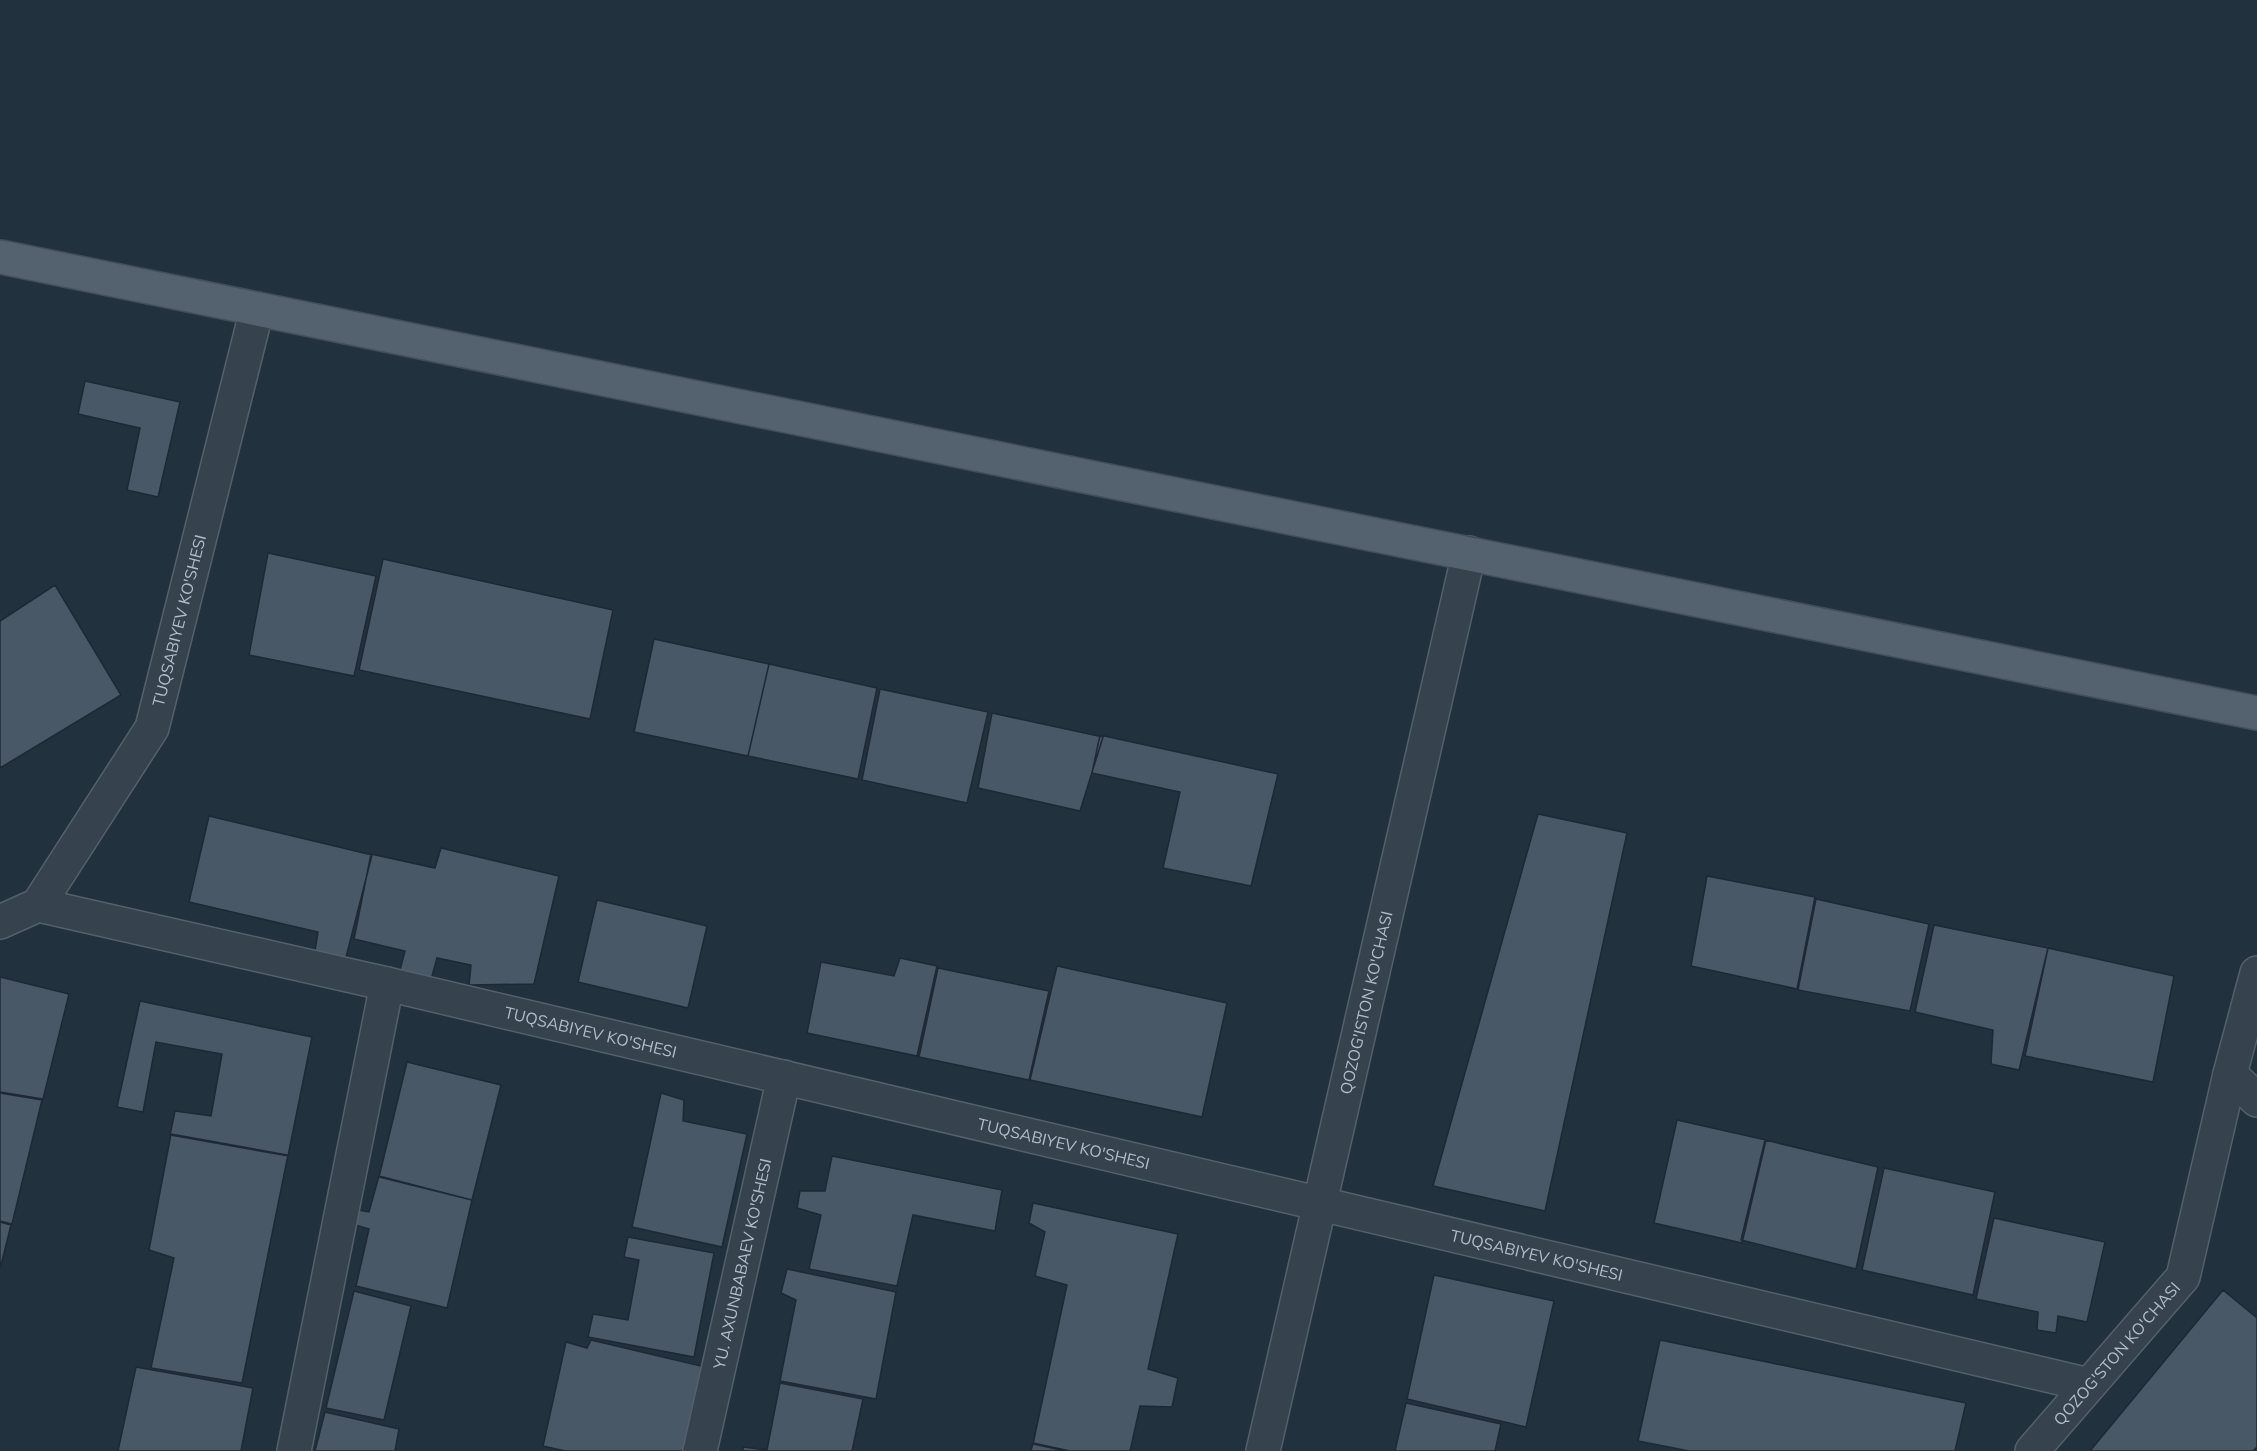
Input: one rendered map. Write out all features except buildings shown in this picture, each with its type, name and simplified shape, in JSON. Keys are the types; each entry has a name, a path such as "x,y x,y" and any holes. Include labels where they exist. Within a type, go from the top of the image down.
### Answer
{"main road":[{"path":"0,257 2257,712"}],"street":[{"name":"TUQSABIYEV KO'SHESI","path":"257,309 152,728 38,905 387,984 2089,1385"},
{"name":"QOZOG'ISTON KO'CHASI","path":"1263,1451 1469,554"},
{"path":"0,922 38,905"},
{"name":"QOZOG'STON KO'CHASI","path":"2032,1451 2183,1277 2230,1074 2257,973"},
{"path":"294,1451 387,984"},
{"path":"2230,1074 2257,1100"},
{"name":"YU. AXUNBABAEV KO'SHESI","path":"700,1451 784,1077"}]}
